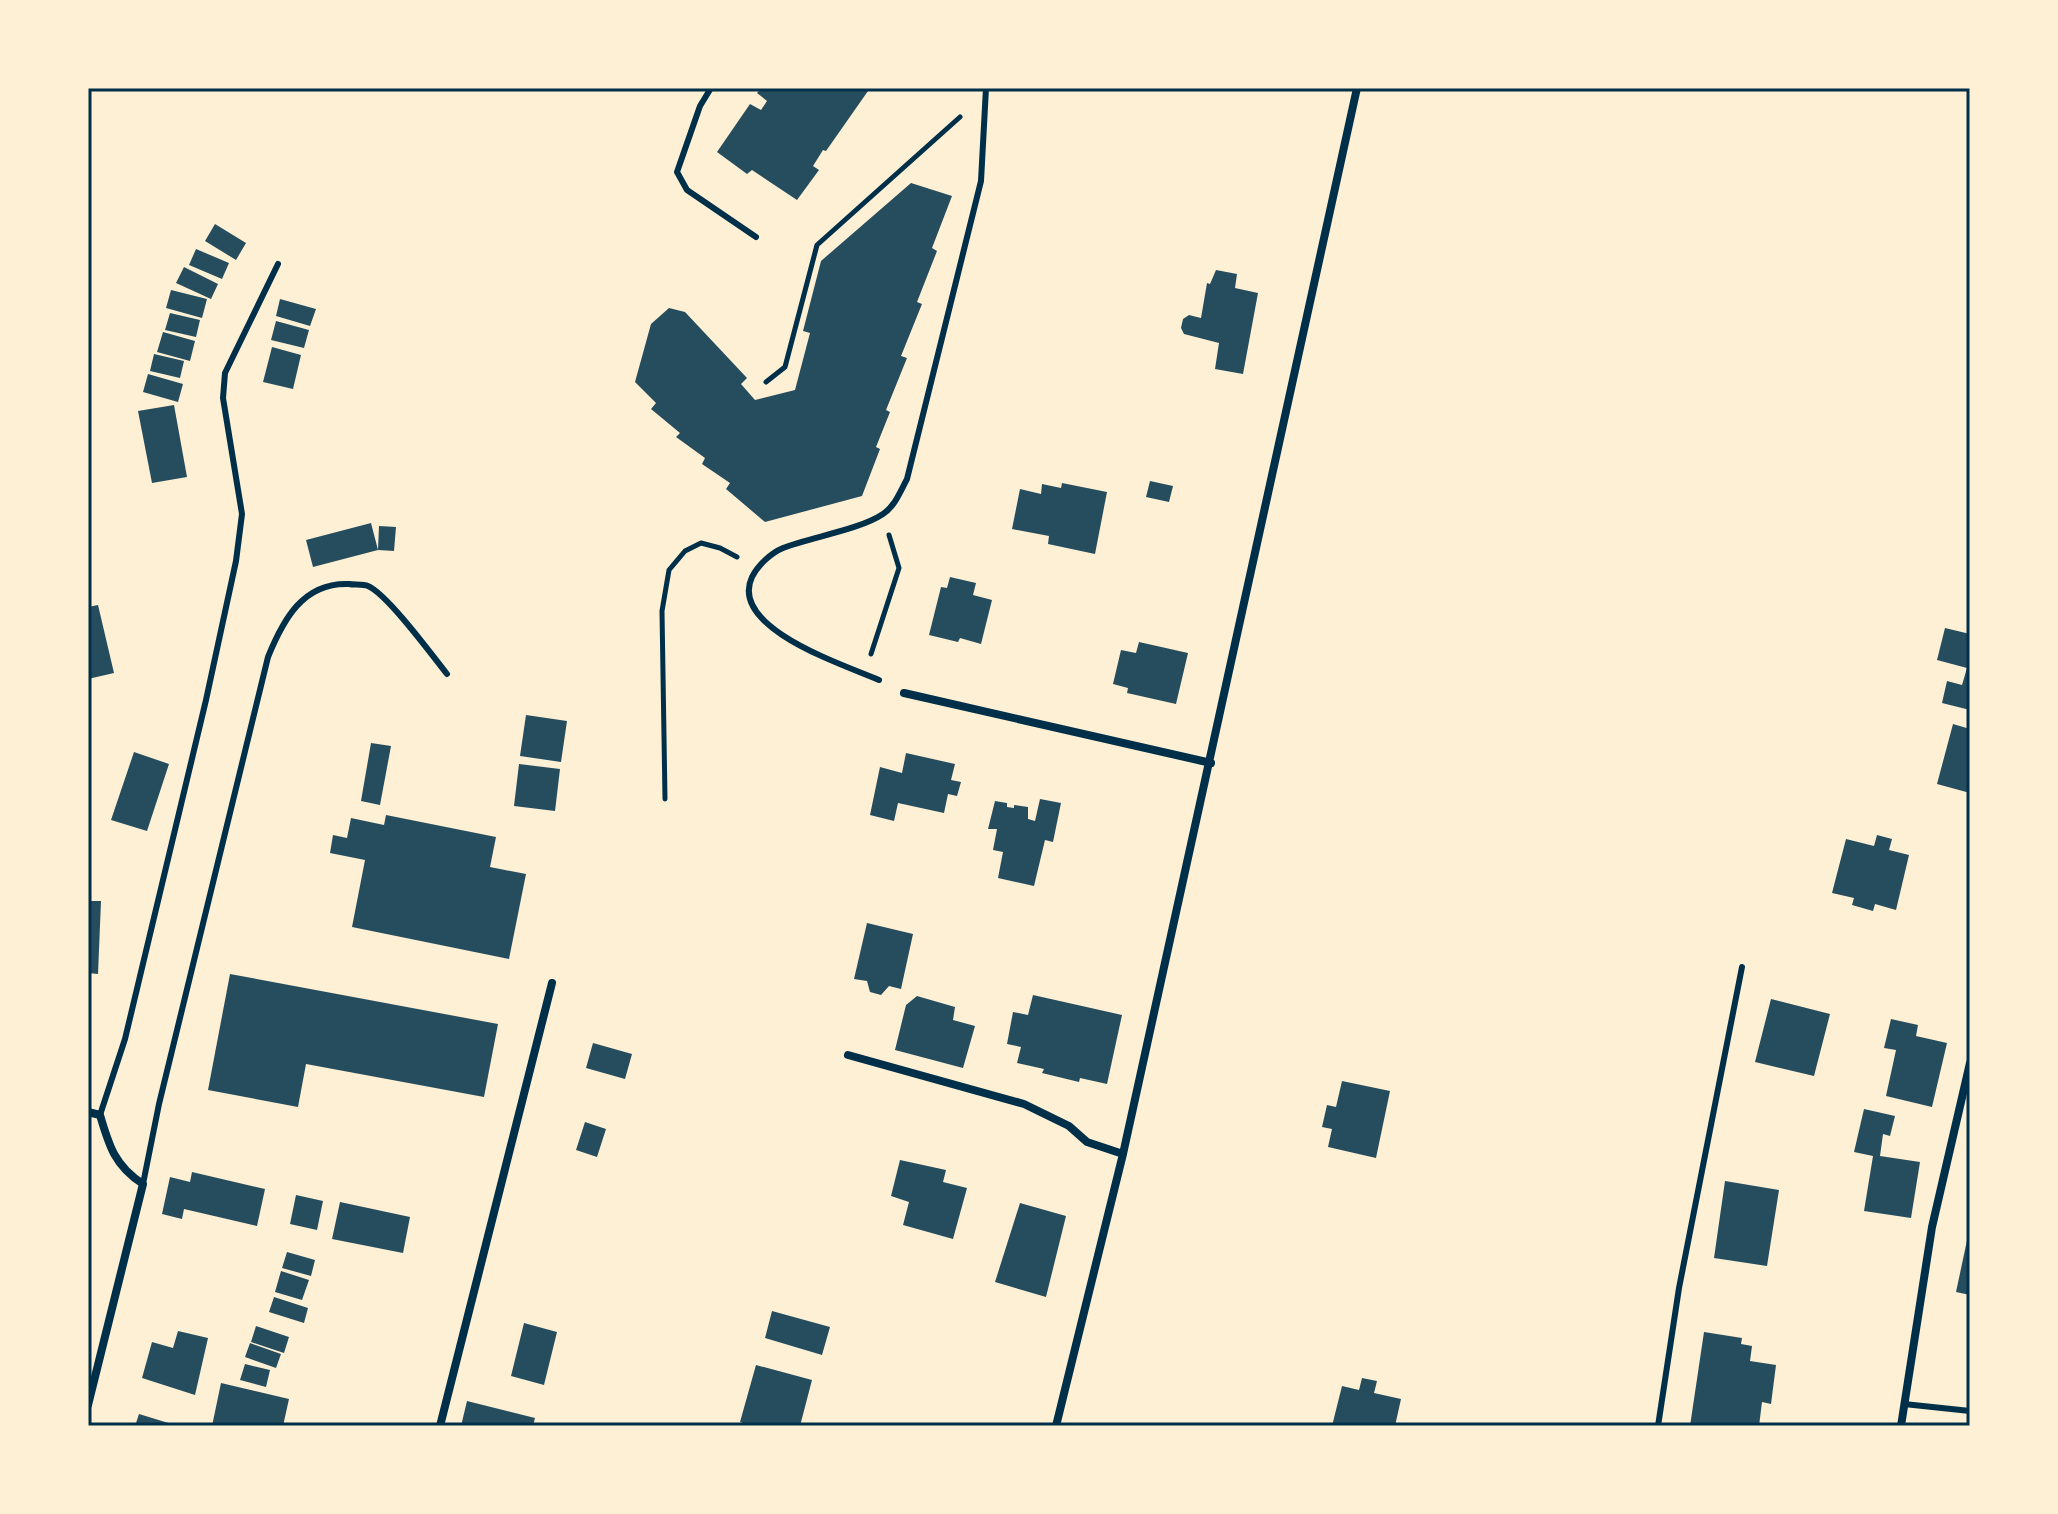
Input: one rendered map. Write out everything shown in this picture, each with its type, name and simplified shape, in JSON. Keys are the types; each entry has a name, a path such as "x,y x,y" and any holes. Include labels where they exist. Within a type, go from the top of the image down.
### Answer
{"street":[{"path":"1056,1426 1123,1154 1211,763 1357,88"},
{"path":"904,693 1211,763"},
{"path":"440,1426 552,983"},
{"path":"848,1055 1024,1104 1069,1126 1087,1142 1123,1154"},
{"path":"1901,1426 1932,1227 1970,1063"},
{"path":"88,1112 100,1115 108,1144 125,1173 143,1184 88,1405"}],"lane":[{"path":"711,88 700,106 677,172 687,190 756,237"},
{"path":"879,680 786,640 752,609 748,586 756,568 779,550 882,515 896,501 907,479 981,181 986,88"},
{"path":"100,1115 125,1039 236,561 242,514 223,398 225,373 278,264"},
{"path":"143,1184 178,1026 268,657 291,611 310,592 337,584 367,585 391,606 447,674"},
{"path":"1658,1426 1679,1288 1742,967"},
{"path":"1904,1404 1970,1411"}],"path":[{"path":"766,382 785,367 817,245 969,109"},
{"path":"864,674 899,568 882,515"},
{"path":"665,799 662,611 669,570 685,551 701,543 720,548 756,568"}],"building":[{"path":"761,88 866,88 868,91 826,151 823,150 813,166 819,170 797,200 752,170 747,174 717,152 750,104 761,110 767,101 757,93"},
{"path":"911,183 952,196 932,248 937,251 917,302 922,304 901,356 907,358 886,410 890,412 876,447 880,449 862,496 765,522 726,489 730,483 702,464 705,458 676,437 680,433 651,409 656,403 635,382 651,324 669,308 685,312 747,378 741,384 755,400 795,390 810,333 803,331 821,261"},
{"path":"215,224 246,243 236,260 205,241"},
{"path":"196,249 229,263 222,279 189,265"},
{"path":"184,267 218,284 211,299 176,283"},
{"path":"1216,270 1237,274 1235,288 1258,293 1243,374 1215,369 1219,343 1184,334 1181,328 1183,319 1189,315 1201,318 1207,283 1210,284"},
{"path":"171,290 207,299 202,318 166,308"},
{"path":"280,299 316,309 310,326 276,316"},
{"path":"170,313 200,320 196,337 165,330"},
{"path":"276,321 309,330 304,348 271,340"},
{"path":"163,332 195,341 190,361 157,352"},
{"path":"272,347 301,355 293,389 263,382"},
{"path":"154,354 184,361 180,378 150,371"},
{"path":"148,374 183,384 178,402 143,392"},
{"path":"174,405 187,477 152,483 138,411"},
{"path":"1150,481 1173,486 1169,502 1146,497"},
{"path":"1062,483 1107,492 1095,554 1048,544 1049,536 1012,529 1020,489 1041,494 1042,484 1061,488"},
{"path":"371,523 378,550 313,567 306,540"},
{"path":"379,526 396,527 394,551 378,550"},
{"path":"950,577 976,583 973,595 992,600 981,644 929,635 941,587 947,588"},
{"path":"98,605 114,673 88,679 88,607"},
{"path":"1945,628 1970,634 1970,710 1942,703 1947,681 1962,685 1967,668 1937,660"},
{"path":"1139,642 1188,653 1176,704 1127,693 1128,688 1113,684 1121,650 1136,653"},
{"path":"526,715 567,721 561,762 520,756"},
{"path":"1953,724 1970,729 1970,793 1937,784"},
{"path":"371,743 391,746 380,805 361,801"},
{"path":"134,752 169,764 147,831 111,820"},
{"path":"906,753 955,764 951,780 961,782 957,796 948,794 944,813 898,803 894,821 870,815 880,767 902,773"},
{"path":"519,764 560,769 555,811 514,806"},
{"path":"1040,799 1061,803 1053,842 1045,840 1034,886 998,878 1003,852 993,850 997,829 988,829 995,801 1007,803 1007,807 1028,807 1028,819 1035,821"},
{"path":"386,815 496,837 490,867 526,874 509,959 352,927 365,860 330,853 333,835 347,838 351,818 384,825"},
{"path":"1877,835 1892,839 1889,850 1909,855 1896,910 1875,904 1873,911 1852,905 1854,898 1832,893 1846,839 1874,846"},
{"path":"88,901 101,901 98,974 88,973"},
{"path":"867,923 913,934 901,989 889,986 881,995 870,992 867,981 854,979"},
{"path":"230,974 498,1024 484,1097 306,1064 298,1107 208,1090"},
{"path":"1033,995 1122,1015 1107,1084 1080,1078 1079,1082 1017,1063 1021,1047 1007,1044 1013,1012 1028,1015"},
{"path":"917,996 955,1007 953,1020 975,1026 963,1068 895,1050 906,1005"},
{"path":"1771,999 1830,1014 1814,1076 1755,1062"},
{"path":"1891,1019 1918,1025 1916,1036 1947,1043 1932,1107 1886,1096 1896,1050 1884,1048"},
{"path":"593,1043 632,1054 625,1079 586,1068"},
{"path":"1342,1081 1390,1091 1376,1158 1328,1147 1332,1129 1322,1127 1327,1105 1336,1107"},
{"path":"1864,1109 1895,1116 1890,1136 1883,1134 1880,1156 1920,1162 1911,1218 1864,1211 1873,1156 1854,1152"},
{"path":"585,1122 606,1129 597,1157 576,1150"},
{"path":"900,1160 946,1170 943,1182 967,1188 953,1239 903,1225 909,1202 891,1196"},
{"path":"192,1172 265,1189 257,1226 184,1209 182,1219 162,1214 170,1177 190,1182"},
{"path":"1725,1181 1779,1190 1767,1266 1714,1258"},
{"path":"296,1195 323,1201 317,1230 290,1224"},
{"path":"340,1202 410,1217 403,1253 332,1239"},
{"path":"1020,1203 1066,1216 1046,1297 995,1282"},
{"path":"1970,1231 1970,1295 1956,1292"},
{"path":"287,1252 315,1260 311,1276 282,1268"},
{"path":"281,1271 309,1280 302,1300 275,1292"},
{"path":"274,1297 308,1308 304,1323 269,1312"},
{"path":"772,1311 830,1327 822,1355 765,1338"},
{"path":"524,1323 557,1332 544,1385 511,1376"},
{"path":"256,1326 289,1337 284,1353 251,1342"},
{"path":"178,1331 208,1338 195,1395 142,1378 152,1342 173,1348"},
{"path":"1704,1332 1742,1338 1741,1344 1752,1346 1750,1361 1776,1365 1771,1404 1762,1402 1759,1426 1690,1426"},
{"path":"250,1343 281,1354 276,1368 245,1357"},
{"path":"245,1364 270,1370 266,1387 240,1380"},
{"path":"756,1365 812,1380 800,1426 751,1426 740,1422"},
{"path":"1362,1378 1377,1381 1374,1393 1401,1399 1395,1426 1332,1426 1342,1386 1359,1390"},
{"path":"221,1383 289,1399 283,1426 212,1426"},
{"path":"467,1401 535,1418 533,1426 461,1426"},
{"path":"139,1414 175,1425 175,1426 135,1426"}]}
